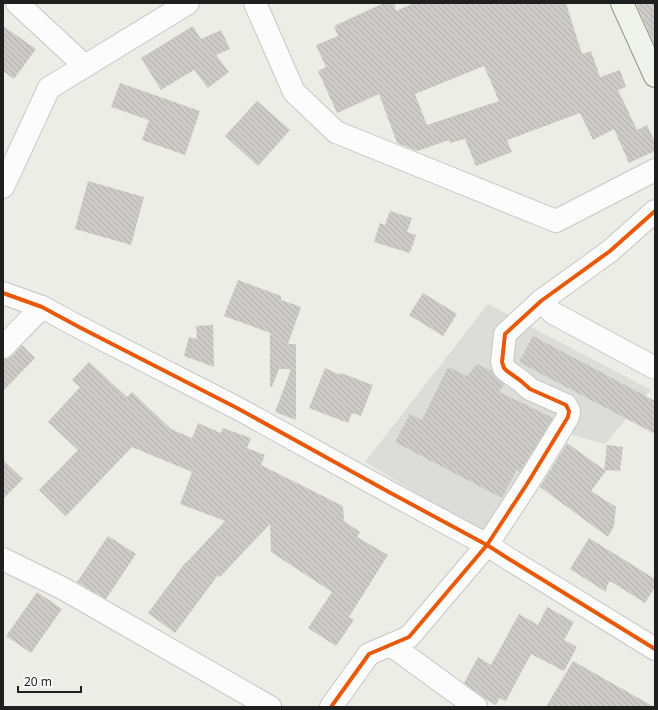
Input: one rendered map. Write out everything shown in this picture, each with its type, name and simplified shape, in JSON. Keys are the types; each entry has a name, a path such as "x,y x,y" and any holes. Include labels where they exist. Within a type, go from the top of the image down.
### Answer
{"main road":[{"path":"622,3 655,76"}],"street":[{"path":"17,3 85,66"},
{"path":"3,187 49,88 188,3"},
{"path":"255,3 294,92 336,132 556,221 655,170"},
{"path":"331,707 369,654 409,637 487,545 568,417 569,411 566,405 530,389 504,368 502,362 505,334 541,301 610,251 655,211"},
{"path":"3,293 42,307 237,408 387,492 487,545 655,649"},
{"path":"541,301 553,313 655,368"},
{"path":"3,347 42,307"},
{"path":"3,559 64,589 270,707"},
{"path":"391,645 476,707"}],"shaded area":[{"path":"488,304 651,390 605,444 565,433 496,541 365,462"}],"building":[{"path":"384,3 394,3 396,11 414,3 566,3 582,54 591,51 600,77 620,70 626,87 618,90 637,130 647,125 655,142 655,151 629,163 614,129 593,140 580,113 507,140 512,152 476,166 465,139 450,143 449,140 417,151 397,143 379,94 337,113 318,71 326,67 316,45 338,36 334,26","holes":["484,66 499,101 427,125 415,94"]},
{"path":"636,3 655,3 655,46"},
{"path":"3,26 36,49 14,79 3,71"},
{"path":"193,26 201,39 221,30 230,49 216,55 229,72 208,88 194,70 161,90 141,58"},
{"path":"120,83 200,111 185,155 142,140 149,120 111,107"},
{"path":"257,101 290,130 258,166 225,136"},
{"path":"88,181 144,197 131,245 75,229"},
{"path":"390,211 412,218 407,232 416,235 410,253 374,242 380,223 385,225"},
{"path":"238,280 281,296 281,300 301,307 288,344 296,344 296,420 275,412 291,369 279,369 272,387 270,386 270,333 224,316"},
{"path":"423,293 457,314 443,336 409,315"},
{"path":"213,325 214,367 184,356 189,337 197,339 196,326"},
{"path":"533,336 655,401 655,434 519,362"},
{"path":"22,345 35,358 3,391 3,359 7,359 12,356"},
{"path":"89,362 127,397 132,392 171,429 192,438 198,423 221,433 223,428 251,438 247,448 265,455 261,465 343,506 344,521 360,532 357,537 388,555 349,617 354,620 336,646 308,628 332,592 271,552 270,524 220,577 218,575 175,633 148,613 185,563 225,521 180,504 192,472 132,447 66,516 39,490 78,450 48,422 80,387 72,380"},
{"path":"477,364 492,371 495,377 504,384 499,392 553,418 520,472 517,469 502,498 395,442 410,414 422,420 448,367 467,376"},
{"path":"325,368 340,375 341,373 373,385 361,416 352,413 348,423 309,408"},
{"path":"567,443 606,471 591,491 616,507 614,526 608,537 540,487"},
{"path":"607,445 623,447 620,471 604,470"},
{"path":"3,460 23,479 3,499"},
{"path":"108,536 136,554 106,599 77,582"},
{"path":"589,538 655,579 655,587 645,603 610,581 606,592 570,569"},
{"path":"37,592 62,609 31,653 6,636"},
{"path":"547,607 574,622 564,640 577,647 564,671 531,654 506,701 499,698 496,705 485,699 464,683 478,657 491,665 519,614 538,625"},
{"path":"573,661 654,707 546,707"}],"cycle path":[{"path":"331,707 369,654 409,637 487,545 568,417 569,411 566,405 530,389 504,368 502,362 505,334 541,301 610,251 655,211"},
{"path":"3,293 42,307 237,408 487,545 655,649"}]}
